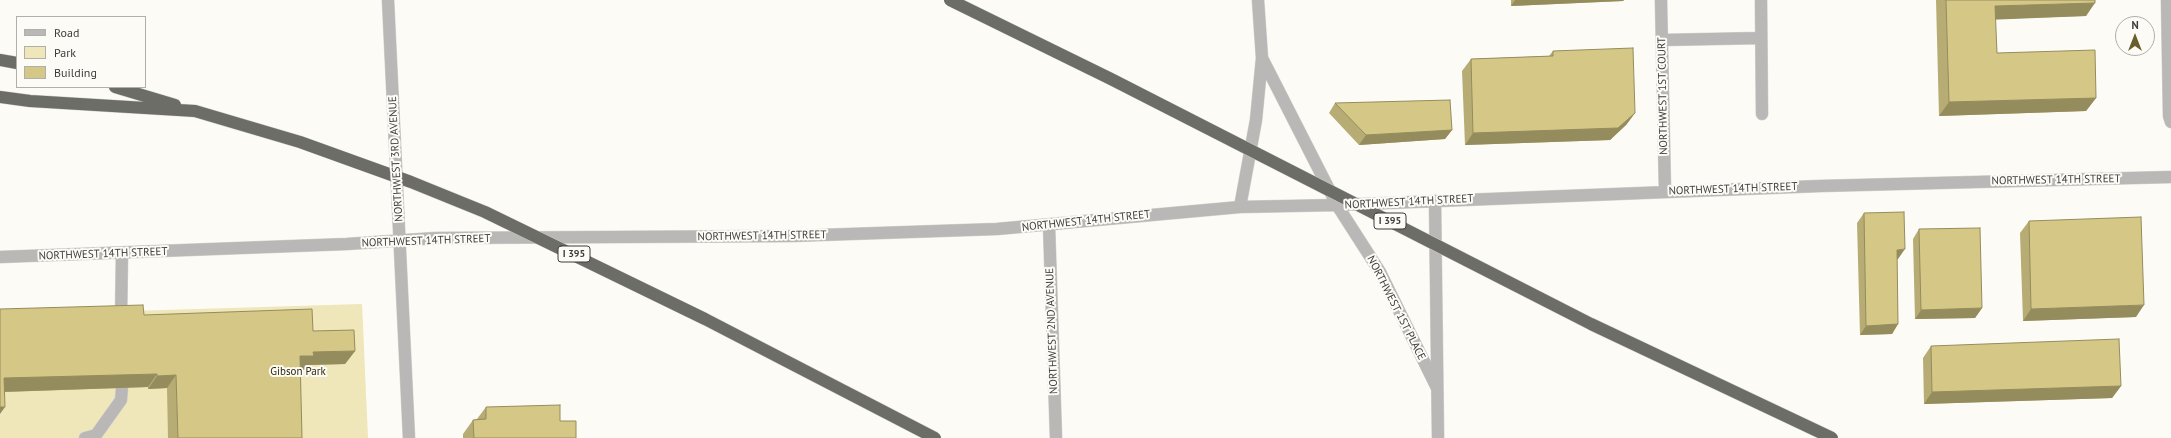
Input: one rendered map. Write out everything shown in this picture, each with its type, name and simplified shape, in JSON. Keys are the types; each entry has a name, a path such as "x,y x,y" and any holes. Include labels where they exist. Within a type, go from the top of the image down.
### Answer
{"highway":[{"name":"I 395","path":"950,0 1111,79 1591,324 1832,438"},
{"path":"0,60 16,63"},
{"name":"I 395","path":"118,88 300,142 411,182 485,212 692,313 935,438"},
{"path":"0,97 30,101 195,111"}],"street":[{"name":"NORTHWEST 3RD AVENUE","path":"388,0 409,438"},
{"name":"NORTHWEST 1ST PLACE","path":"1240,207 1256,120 1262,58 1258,0"},
{"name":"NORTHWEST 1ST COURT","path":"1661,0 1665,192"},
{"path":"1761,0 1762,114"},
{"path":"2167,0 2169,116 2171,122"},
{"path":"1662,40 1761,38"},
{"name":"NORTHWEST 1ST PLACE","path":"1262,58 1337,205 1380,272 1437,388 1438,438"},
{"name":"NORTHWEST 14TH STREET","path":"0,257 122,254 436,238 791,236 997,229 1240,207 1337,205 1665,192 2171,177"},
{"path":"1435,201 1437,388"},
{"name":"NORTHWEST 2ND AVENUE","path":"1049,224 1056,438"},
{"path":"121,319 122,254"},
{"path":"85,438 96,435 121,400 122,388"}],"green space":[{"name":"Gibson Park","path":"362,304 368,438 0,438 0,315"}],"building":[{"path":"1946,0 2095,0 2095,3 1995,6 1997,53 2095,50 2096,98 1949,102"},
{"path":"1633,48 1635,113 1618,128 1473,133 1471,59 1553,56 1553,51"},
{"path":"1450,100 1452,130 1366,135 1335,103"},
{"path":"1904,212 1905,249 1897,250 1898,324 1866,326 1864,213"},
{"path":"2141,217 2144,305 2031,309 2029,221"},
{"path":"1980,228 1982,308 1921,310 1919,229"},
{"name":"Gibson Park","path":"143,305 144,315 312,309 313,331 354,330 355,351 313,352 314,356 300,356 302,438 178,438 176,375 157,376 157,374 4,378 5,407 0,407 0,309"},
{"path":"2119,339 2121,386 1932,392 1931,346"},
{"path":"560,405 560,421 576,421 576,438 474,438 473,420 486,419 486,407"}]}
